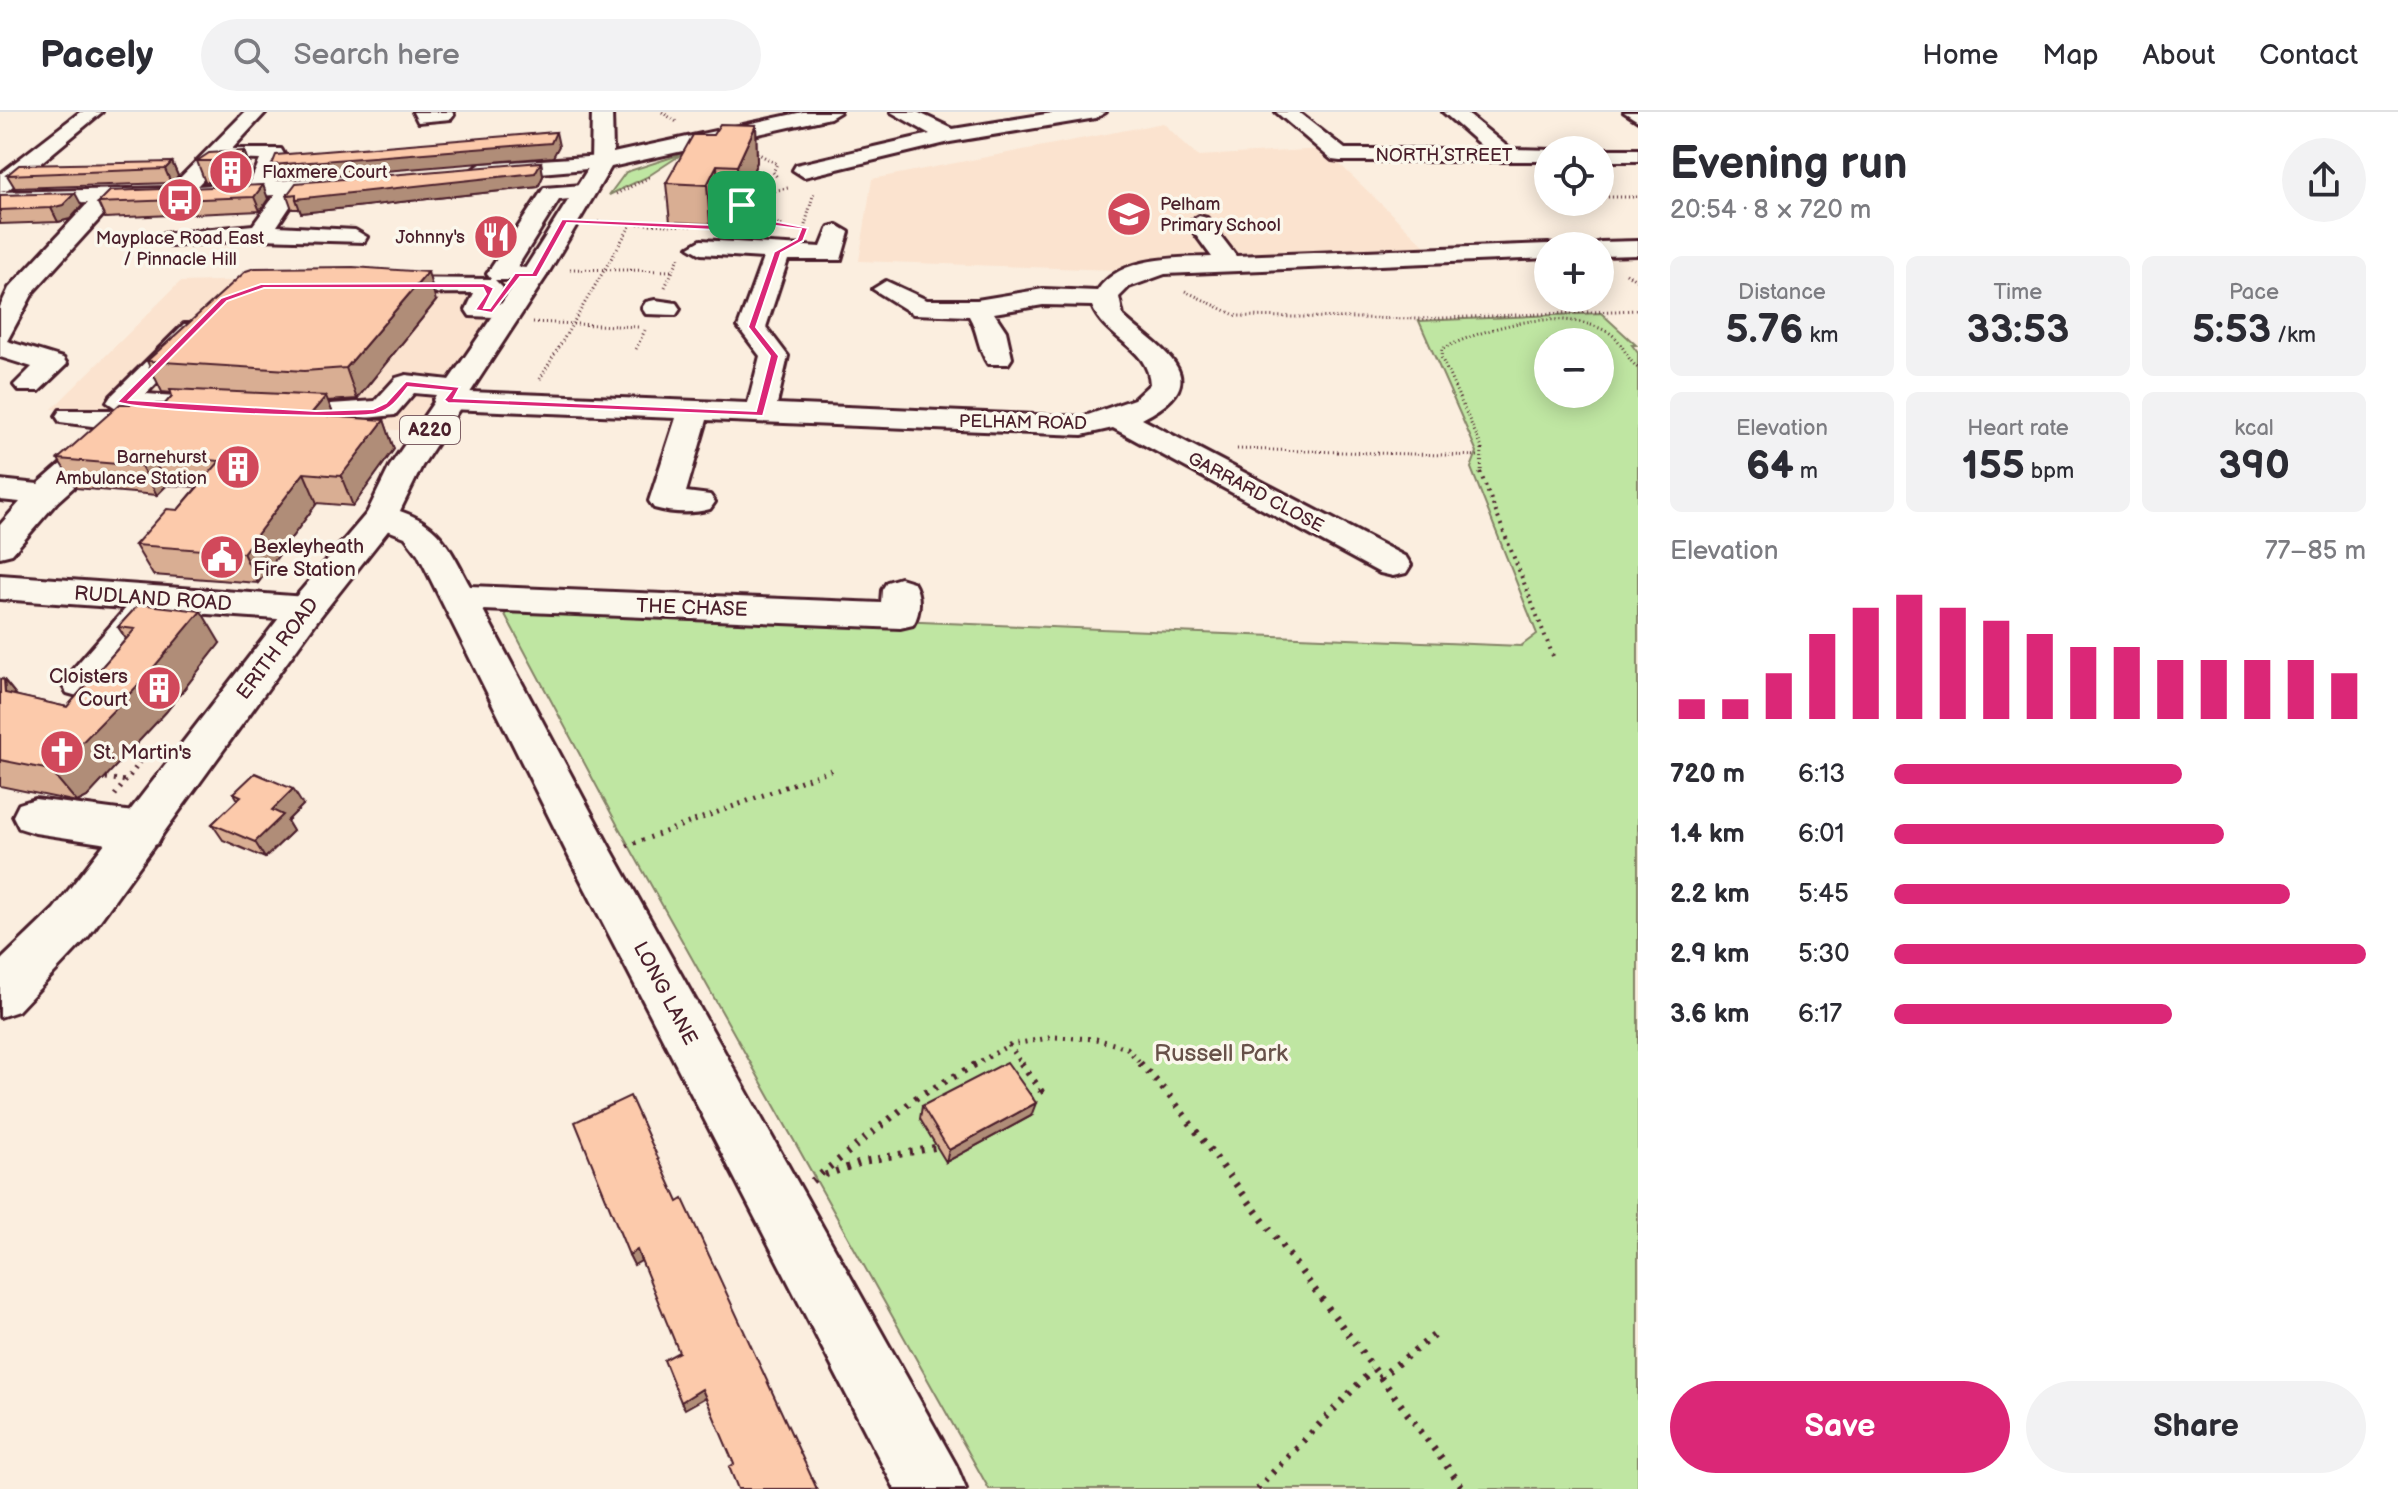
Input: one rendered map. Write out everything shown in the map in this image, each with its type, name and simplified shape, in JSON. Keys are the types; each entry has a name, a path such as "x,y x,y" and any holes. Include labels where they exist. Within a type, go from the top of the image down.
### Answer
{"street":[{"path":"0,185 92,112"},
{"path":"176,195 256,112"},
{"path":"602,112 602,162"},
{"path":"901,112 950,136"},
{"path":"802,182 950,136 1096,112"},
{"name":"NORTH STREET","path":"1286,112 1340,155 1534,155"},
{"path":"1453,112 1504,154"},
{"path":"456,174 602,162 819,113"},
{"path":"402,121 431,115"},
{"path":"239,154 273,154 258,191"},
{"path":"1614,155 1638,155"},
{"name":"ERITH ROAD","path":"0,995 71,923 125,816 306,609 382,516 406,466 536,271 564,220 602,162"},
{"path":"0,199 176,195 366,182"},
{"path":"260,232 291,189"},
{"path":"536,271 500,274 552,193 583,192"},
{"path":"29,385 53,364 3,344 20,290 108,196"},
{"path":"1199,223 1229,263"},
{"path":"171,239 260,232 355,237"},
{"path":"704,233 778,252 832,255 837,232"},
{"path":"1614,249 1638,248"},
{"path":"760,414 774,356 744,326 778,252"},
{"path":"886,289 922,308 977,308 1043,297 1106,299 1113,286 1146,270 1229,263 1534,252"},
{"path":"342,286 484,285 490,288 490,294 479,310 506,316"},
{"name":"PELHAM ROAD","path":"214,310 122,402 316,414 374,412 390,404 406,384 525,404 1082,426 1119,419 1144,408 1160,393 1163,370 1142,342 1111,318 1106,299"},
{"path":"977,308 992,331 998,358"},
{"path":"694,411 666,501 698,502"},
{"path":"71,416 383,438"},
{"name":"GARRARD CLOSE","path":"1119,419 1393,565"},
{"path":"0,546 45,495 128,420"},
{"path":"0,490 45,495"},
{"name":"LONG LANE","path":"382,516 417,530 434,552 593,859 932,1489"},
{"name":"RUDLAND ROAD","path":"0,587 306,609"},
{"name":"THE CHASE","path":"459,597 900,616 900,590"},
{"path":"81,683 156,598"},
{"path":"35,816 125,816"}],"path":[{"path":"727,135 777,164 773,172 789,189"},
{"path":"564,220 632,223 704,233 742,205 745,196 789,189 802,182 816,192 801,240 778,252"},
{"path":"1614,197 1638,197"},
{"path":"742,205 757,209 770,223 837,232"},
{"path":"525,404 632,223"},
{"path":"1146,270 1237,316 1420,319 1638,310"},
{"path":"536,271 673,271"},
{"path":"506,316 573,325 646,328 654,337"},
{"path":"1553,656 1479,468 1482,448 1441,357 1442,349 1487,329 1541,321 1578,323 1600,328 1618,339 1631,364 1638,368"},
{"path":"1234,449 1480,456"},
{"path":"121,735 136,738 144,757 126,781 125,816"},
{"path":"593,859 836,768"},
{"path":"106,778 126,781"},
{"path":"778,1201 821,1176 916,1098 1009,1045 1054,1037 1096,1039 1127,1048 1182,1111 1372,1370 1464,1489"},
{"path":"1009,1045 1041,1091 1021,1102"},
{"path":"821,1176 866,1161 937,1147"},
{"path":"1379,1378 1437,1333"},
{"path":"1257,1489 1372,1370"}],"shaded area":[{"name":"Pelham Primary School","path":"1163,123 1198,156 1324,149 1429,250 1167,259 1115,270 859,261 872,179"},
{"path":"441,275 518,282 413,431 52,409 180,282"}],"green space":[{"path":"682,154 647,177 609,195 626,172"},
{"name":"Russell Park","path":"1601,313 1636,345 1632,345 1638,353 1638,1489 989,1489 619,828 500,605 1521,646 1537,634 1471,468 1477,452 1419,321"}],"building":[{"path":"720,124 756,125 737,166 717,165 707,185 666,183 693,135 713,135"},
{"path":"556,132 551,143 272,165 276,155"},
{"path":"244,151 240,161 197,161 209,153"},
{"path":"172,162 165,169 7,175 19,165"},
{"path":"541,162 535,173 296,199 296,194 287,195 296,183"},
{"path":"263,185 254,197 98,203 110,191"},
{"path":"75,193 63,205 51,208 0,210 0,195"},
{"path":"353,267 428,272 346,368 304,371 147,361 246,271 255,268"},
{"path":"170,389 326,396 310,415 384,420 341,476 304,473 243,553 135,545 167,509 178,510 220,461 151,455 141,466 58,459 120,404 165,404 172,396"},
{"path":"139,604 201,611 144,679 60,765 50,770 0,760 0,679 4,680 5,693 67,707 135,629 118,627"},
{"path":"255,773 293,789 272,810 283,815 255,842 212,824 241,796 234,793"},
{"path":"1007,1062 1036,1103 949,1150 922,1106"},
{"path":"630,1096 678,1202 683,1199 817,1489 738,1489 729,1467 734,1464 702,1389 681,1402 664,1360 679,1352 637,1250 629,1255 575,1122"}],"place":[{"name":"Flaxmere Court","path":"231,172"},
{"name":"Mayplace Road East / Pinnacle Hill","path":"180,200"},
{"name":"Pelham Primary School","path":"1129,214"},
{"name":"Johnny's","path":"496,237"},
{"name":"Barnehurst Ambulance Station","path":"238,467"},
{"name":"Bexleyheath Fire Station","path":"222,557"},
{"name":"Cloisters Court","path":"159,688"},
{"name":"St. Martin's","path":"62,752"}],"route":[{"path":"742,205 757,209 770,223 805,228 801,240 778,252 752,327 774,356 760,414 448,400 457,388 406,384 390,404 374,412 316,414 122,402 224,300 263,286 484,285 490,288 490,294 479,310 492,311 517,274 534,275 564,220 716,227 720,219 742,205"}]}
